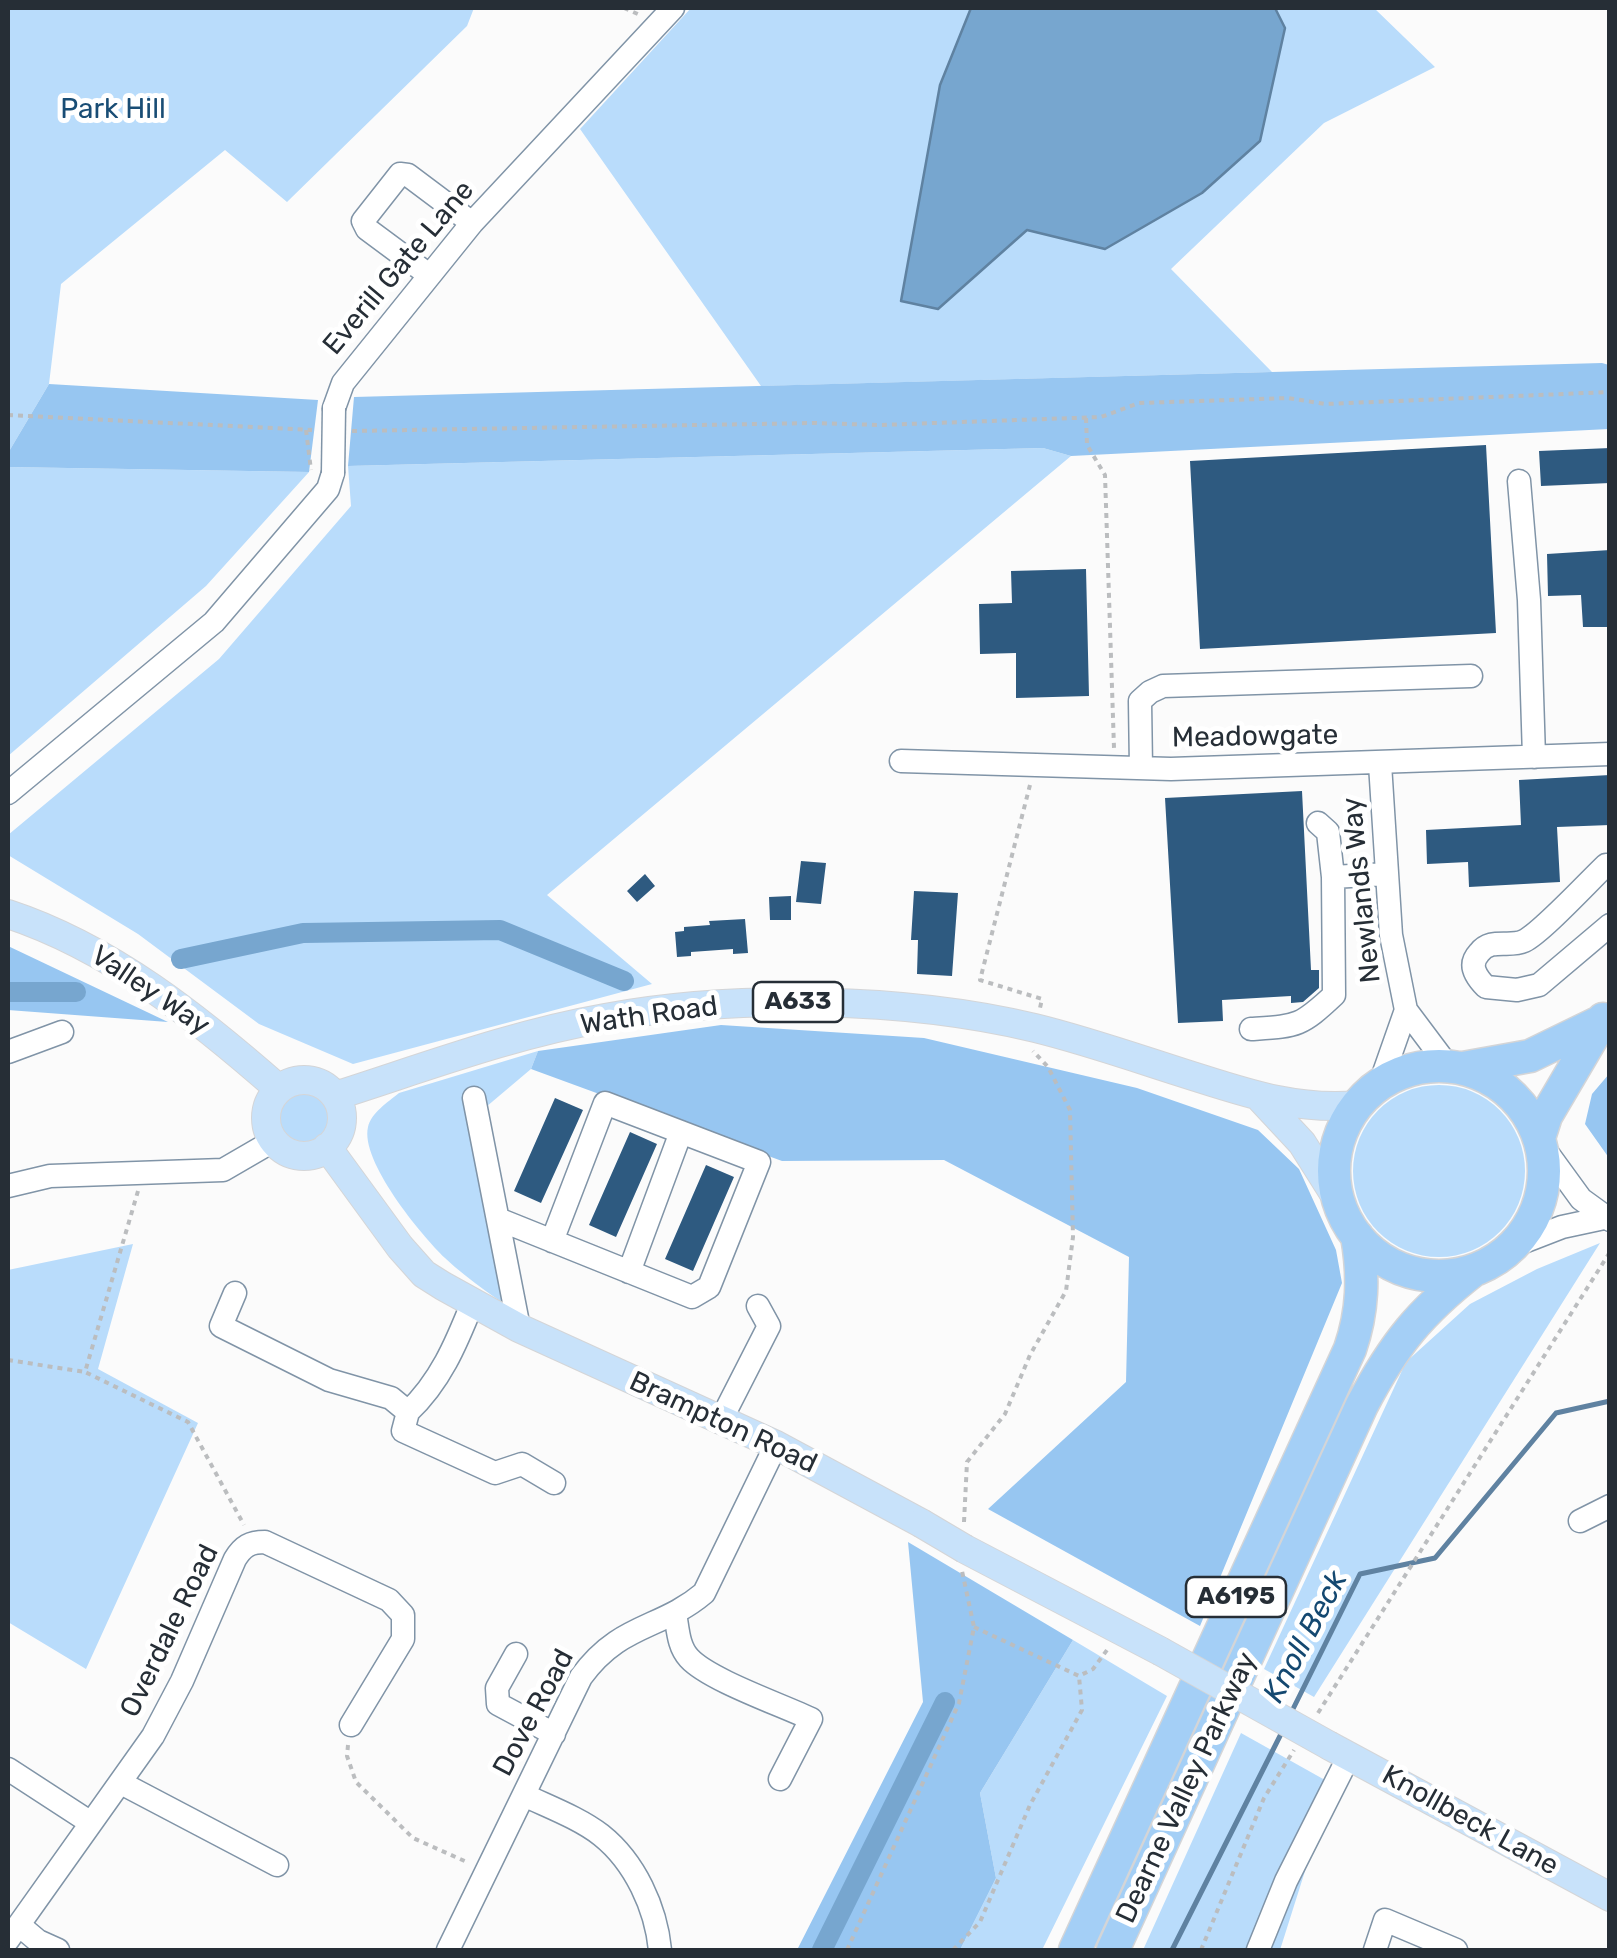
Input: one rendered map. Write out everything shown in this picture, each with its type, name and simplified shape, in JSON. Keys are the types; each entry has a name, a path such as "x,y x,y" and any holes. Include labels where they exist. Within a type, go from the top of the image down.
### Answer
{"highway":[{"name":"A6195","path":"1605,1018 1546,1116 1540,1141 1544,1171 1540,1198 1530,1224 1513,1246 1474,1270 1436,1275 1398,1268 1375,1254 1357,1236 1338,1200 1336,1150 1344,1126 1369,1094 1401,1073 1424,1067 1454,1067 1530,1056 1605,1018"},
{"path":"1454,1067 1482,1075 1509,1093 1530,1118 1540,1141"},
{"name":"Dearne Valley Parkway","path":"1075,1950 1350,1349 1363,1291 1357,1236"},
{"name":"Dearne Valley Parkway","path":"1112,1950 1386,1359 1421,1313 1474,1270"}],"main road":[{"name":"Valley Way","path":"8,914 83,946 166,997 220,1037 279,1089"},
{"name":"Wath Road","path":"335,1096 502,1044 604,1018 711,1006 834,1002 1035,1028 1261,1099 1336,1107 1369,1094"},
{"path":"302,1080 315,1082 335,1096 342,1118 335,1139 327,1148 305,1156 282,1149 273,1140 266,1120 267,1108 279,1089 302,1080"},
{"name":"Wath Road","path":"1261,1099 1302,1143 1338,1200"},
{"name":"Brampton Road","path":"327,1148 400,1248 424,1274 472,1304 776,1445 963,1549 1160,1651"},
{"name":"Knollbeck Lane","path":"1160,1651 1610,1897"}],"street":[{"name":"Everill Gate Lane","path":"8,792 214,622 328,489 333,473 330,419 342,383 472,223 673,8"},
{"path":"429,275 366,229 363,222 400,174 408,175 472,223"},
{"path":"1520,482 1534,757"},
{"path":"1141,768 1140,702 1163,686 1471,676"},
{"name":"Meadowgate","path":"901,762 1114,769 1380,764 1610,754"},
{"name":"Newlands Way","path":"1380,764 1391,935 1406,1010"},
{"path":"1251,1029 1295,1026 1308,1020 1334,994 1328,832 1318,823"},
{"path":"1606,865 1526,940 1488,945 1477,954 1473,967 1476,978 1486,987 1529,989 1610,924"},
{"path":"1332,877 1386,874"},
{"path":"1369,1094 1406,1010 1454,1067"},
{"path":"8,1052 62,1032"},
{"path":"498,1219 552,1241 629,1272 692,1297 709,1287 759,1162 605,1103 552,1241"},
{"path":"471,1110 519,1328"},
{"path":"629,1272 681,1132"},
{"path":"8,1186 50,1176 223,1170 273,1140"},
{"path":"1540,1141 1581,1199 1606,1219"},
{"path":"1513,1246 1573,1224 1606,1219"},
{"path":"235,1292 221,1326 328,1380 391,1398 408,1412"},
{"path":"472,1304 450,1358 408,1412 403,1431 496,1473 522,1464 554,1484"},
{"path":"721,1420 769,1326 758,1306"},
{"name":"Dove Road","path":"448,1950 581,1677 595,1658 636,1628 675,1613 704,1593 776,1445"},
{"path":"1580,1521 1610,1506"},
{"name":"Overdale Road","path":"13,1932 170,1707 241,1548 252,1542 264,1542 389,1600 404,1615 403,1639 351,1724"},
{"path":"675,1613 680,1645 690,1660 811,1719 780,1779"},
{"path":"516,1654 497,1688 498,1704 554,1734"},
{"path":"1258,1950 1340,1750"},
{"path":"8,1768 90,1823"},
{"path":"121,1782 277,1865"},
{"path":"524,1795 598,1832 613,1846 642,1888 653,1915 660,1950"},
{"path":"1375,1950 1385,1920 1456,1950"},
{"path":"13,1932 58,1950"}],"path":[{"path":"344,431 814,422 880,425 1101,417 1139,402 1288,398 1324,404 1610,392"},
{"path":"8,414 330,419"},
{"path":"1086,418 1087,445 1105,475 1114,769"},
{"path":"847,1950 959,1703 974,1626 963,1549 967,1462 1005,1414 1030,1356 1066,1290 1073,1238 1070,1110 1048,1068 1031,1049 1042,999 980,980 1035,766"},
{"path":"85,1372 148,1172"},
{"path":"1314,1719 1610,1252"},
{"path":"8,1360 85,1372 188,1422 252,1542"},
{"path":"974,1626 1079,1676"},
{"path":"1079,1676 1093,1669 1122,1632"},
{"path":"953,1950 980,1922 1030,1805 1082,1710 1079,1676"},
{"path":"351,1724 347,1756 356,1782 413,1838 487,1870"},
{"path":"1200,1950 1264,1798 1294,1751"}],"green space":[{"name":"Park Hill","path":"8,8 474,8 467,26 287,202 225,150 61,284 49,384 8,453"},
{"path":"691,8 971,8 940,85 938,309 1027,230 1105,249 1285,28 1275,8 1374,8 1435,67 1324,123 1171,269 1272,372 761,386 580,129"},
{"path":"1043,448 1071,456 547,895 652,984 353,1064 259,1024 138,934 8,855 8,835 219,659 351,506 348,466"},
{"path":"8,467 309,472 206,586 8,756"},
{"path":"538,1051 531,1069 486,1107 526,1320 454,1266 422,1233 394,1197 373,1159 368,1127 376,1112 399,1093"},
{"path":"1439,1085 1472,1092 1500,1110 1518,1138 1525,1171 1518,1204 1500,1232 1472,1250 1439,1257 1406,1250 1378,1232 1360,1204 1353,1171 1360,1138 1378,1110 1406,1092"},
{"path":"303,1091 321,1099 329,1117 321,1135 303,1143 285,1135 277,1117 285,1099"},
{"path":"1600,1243 1314,1697 1264,1669 1406,1362 1470,1304 1537,1269"},
{"path":"133,1244 98,1369 198,1423 86,1669 8,1622 8,1270"},
{"path":"1073,1640 1167,1696 1042,1950 960,1950 996,1878 980,1793"},
{"path":"1241,1733 1341,1789 1319,1827 1280,1950 1143,1950"}],"shaded area":[{"path":"971,8 1275,8 1285,28 1260,141 1202,193 1105,249 1027,230 938,309 901,301 940,85"},
{"path":"1609,365 1609,429 1071,456 1043,448 348,466 354,397"},
{"path":"49,384 318,400 309,472 8,467 8,453"},
{"path":"8,946 168,1022 8,1010"},
{"path":"721,1025 924,1038 1137,1088 1258,1130 1299,1169 1336,1250 1342,1283 1200,1626 988,1509 1126,1382 1129,1257 944,1160 782,1161 531,1069 538,1051"},
{"path":"1609,1074 1609,1158 1585,1124 1592,1094"},
{"path":"908,1542 1073,1640 980,1793 996,1878 960,1950 797,1950 923,1702"}],"building":[{"path":"1486,445 1496,633 1200,649 1190,461"},
{"path":"1610,448 1610,483 1541,486 1539,451"},
{"path":"1610,550 1610,627 1583,627 1581,595 1548,596 1547,554"},
{"path":"1086,569 1089,696 1016,698 1016,653 980,654 979,604 1012,603 1011,571"},
{"path":"1610,775 1610,825 1557,827 1560,882 1469,887 1468,862 1427,864 1426,830 1521,825 1519,780"},
{"path":"1302,791 1311,970 1319,970 1319,988 1303,1002 1291,1003 1291,996 1222,1000 1223,1021 1178,1023 1165,798"},
{"path":"801,861 826,863 821,904 796,902"},
{"path":"645,874 655,886 637,902 627,891"},
{"path":"914,891 958,893 952,976 917,974 918,940 911,940"},
{"path":"791,896 791,920 770,920 769,897"},
{"path":"745,919 748,953 733,954 733,949 677,957 675,932 684,931 684,927 710,925 709,921"},
{"path":"555,1098 583,1110 541,1203 514,1191"},
{"path":"630,1132 657,1144 616,1237 589,1225"},
{"path":"706,1165 734,1177 693,1271 665,1259"}],"waterway":[{"path":"181,959 303,933 500,930 624,981"},
{"path":"8,992 76,992"},
{"name":"Knoll Beck","path":"1290,1715 1360,1574 1435,1558 1556,1413 1610,1401"},
{"path":"822,1950 945,1702"},
{"name":"Knoll Beck","path":"1172,1950 1283,1730"}]}
